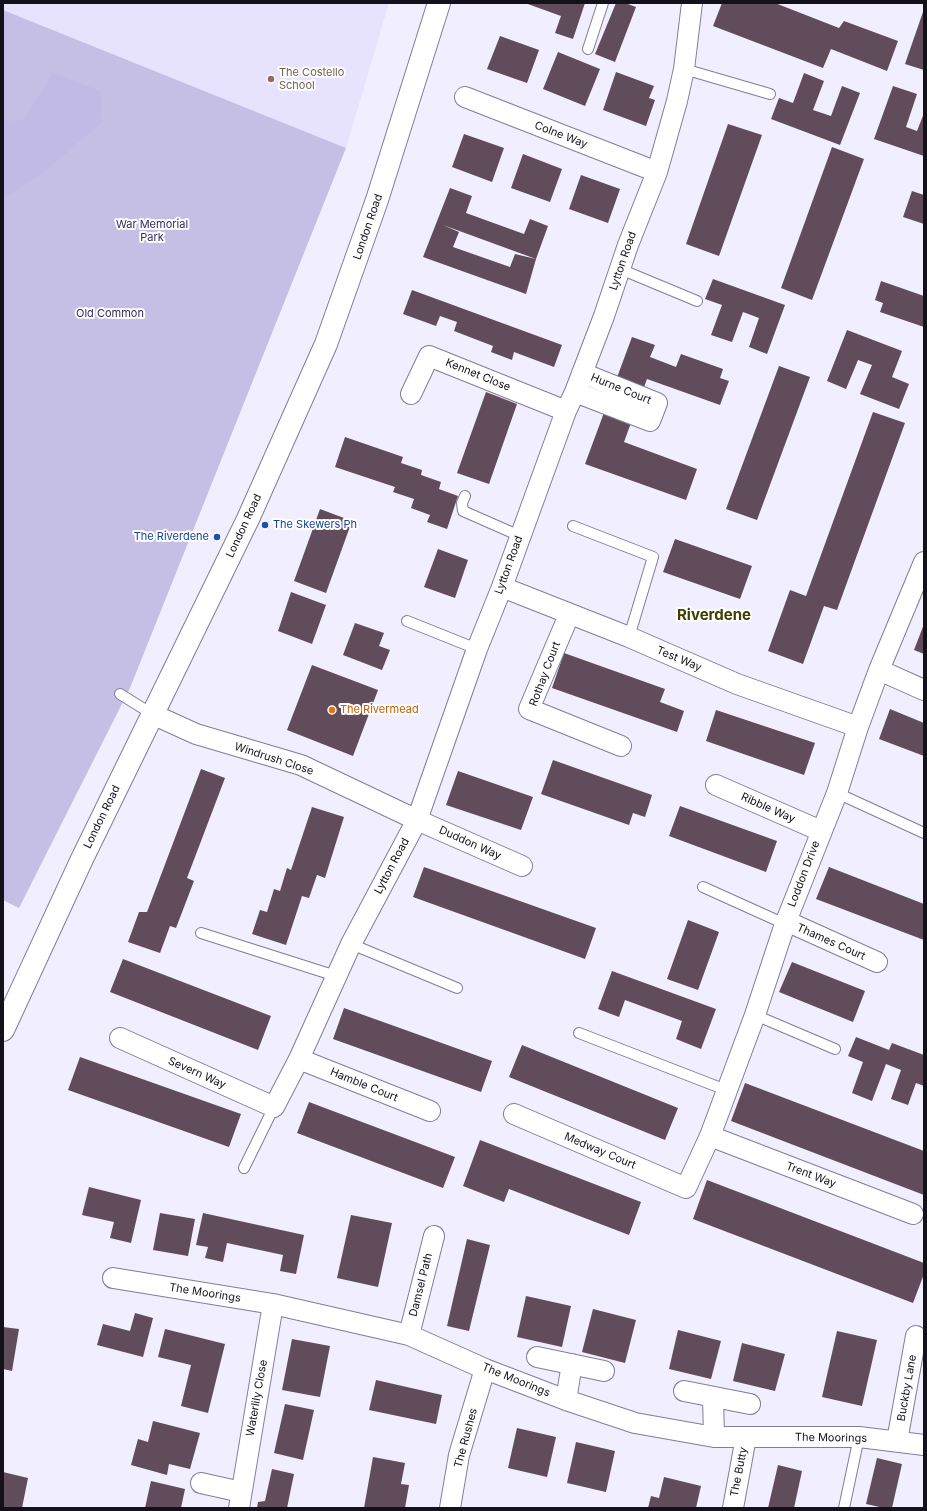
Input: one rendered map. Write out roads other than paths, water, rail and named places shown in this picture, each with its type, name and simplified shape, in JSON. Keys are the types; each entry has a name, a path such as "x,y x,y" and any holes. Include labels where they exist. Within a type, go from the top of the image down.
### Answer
{"street":[{"name":"London Road","path":"3,1030 82,859 248,519 326,344 377,200 439,3"},
{"name":"Lytton Road","path":"274,1107 299,1058 351,944 417,820 477,649 502,587 566,411 575,392 604,316 628,245 657,172 677,101 684,69 691,3"},
{"name":"Colne Way","path":"465,97 657,172"},
{"name":"Kennet Close","path":"411,394 429,356 566,411"},
{"name":"Hurne Court","path":"575,392 650,421 657,403 582,373"},
{"name":"Loddon Drive","path":"686,1188 710,1136 755,1015 785,922 837,793 858,727 879,670 923,566"},
{"name":"Test Way","path":"502,587 569,615 629,637 738,684 858,727"},
{"name":"Rothay Court","path":"569,615 529,709 621,746"},
{"path":"879,670 924,690"},
{"name":"Windrush Close","path":"152,714 196,734 301,765 417,820"},
{"name":"Ribble Way","path":"716,785 821,831"},
{"name":"Duddon Way","path":"417,820 522,866"},
{"name":"Thames Court","path":"785,922 876,962"},
{"name":"Severn Way","path":"120,1038 274,1107"},
{"name":"Hamble Court","path":"299,1058 430,1111"},
{"name":"Medway Court","path":"514,1114 686,1188"},
{"name":"Trent Way","path":"710,1136 913,1214"},
{"name":"Damsel Path","path":"409,1335 434,1236"},
{"name":"The Moorings","path":"113,1278 273,1304 409,1335 485,1369 566,1400 635,1423 714,1437 859,1437 924,1445"},
{"name":"Waterlily Close","path":"202,1483 240,1500 273,1304"},
{"name":"Buckby Lane","path":"897,1441 916,1336"},
{"path":"537,1357 604,1371"},
{"path":"566,1400 572,1364"},
{"name":"The Rushes","path":"450,1508 460,1455 485,1369"},
{"path":"684,1391 750,1404"},
{"path":"713,1396 714,1437"},
{"name":"The Butty","path":"732,1508 746,1437"}],"lane":[{"path":"588,49 603,3"},
{"path":"684,69 770,94"},
{"path":"620,269 697,301"},
{"path":"465,496 462,503 463,511 520,536"},
{"path":"573,526 653,557 629,637"},
{"path":"407,621 477,649"},
{"path":"120,694 152,714"},
{"path":"837,793 924,833"},
{"path":"703,887 785,922"},
{"path":"201,933 336,976"},
{"path":"351,944 456,988"},
{"path":"755,1015 835,1049"},
{"path":"579,1033 726,1090"},
{"path":"244,1168 274,1107"},
{"path":"844,1508 859,1437"}],"place":[{"name":"The Costello School","path":"271,79"},
{"name":"The Skewers Ph","path":"265,525"},
{"name":"The Riverdene","path":"217,537"},
{"name":"The Rivermead","path":"332,710"}],"district":[{"name":"Riverdene","path":"714,615"}],"park label":[{"name":"War Memorial Park","path":"152,231"},
{"name":"Old Common","path":"110,314"}]}
